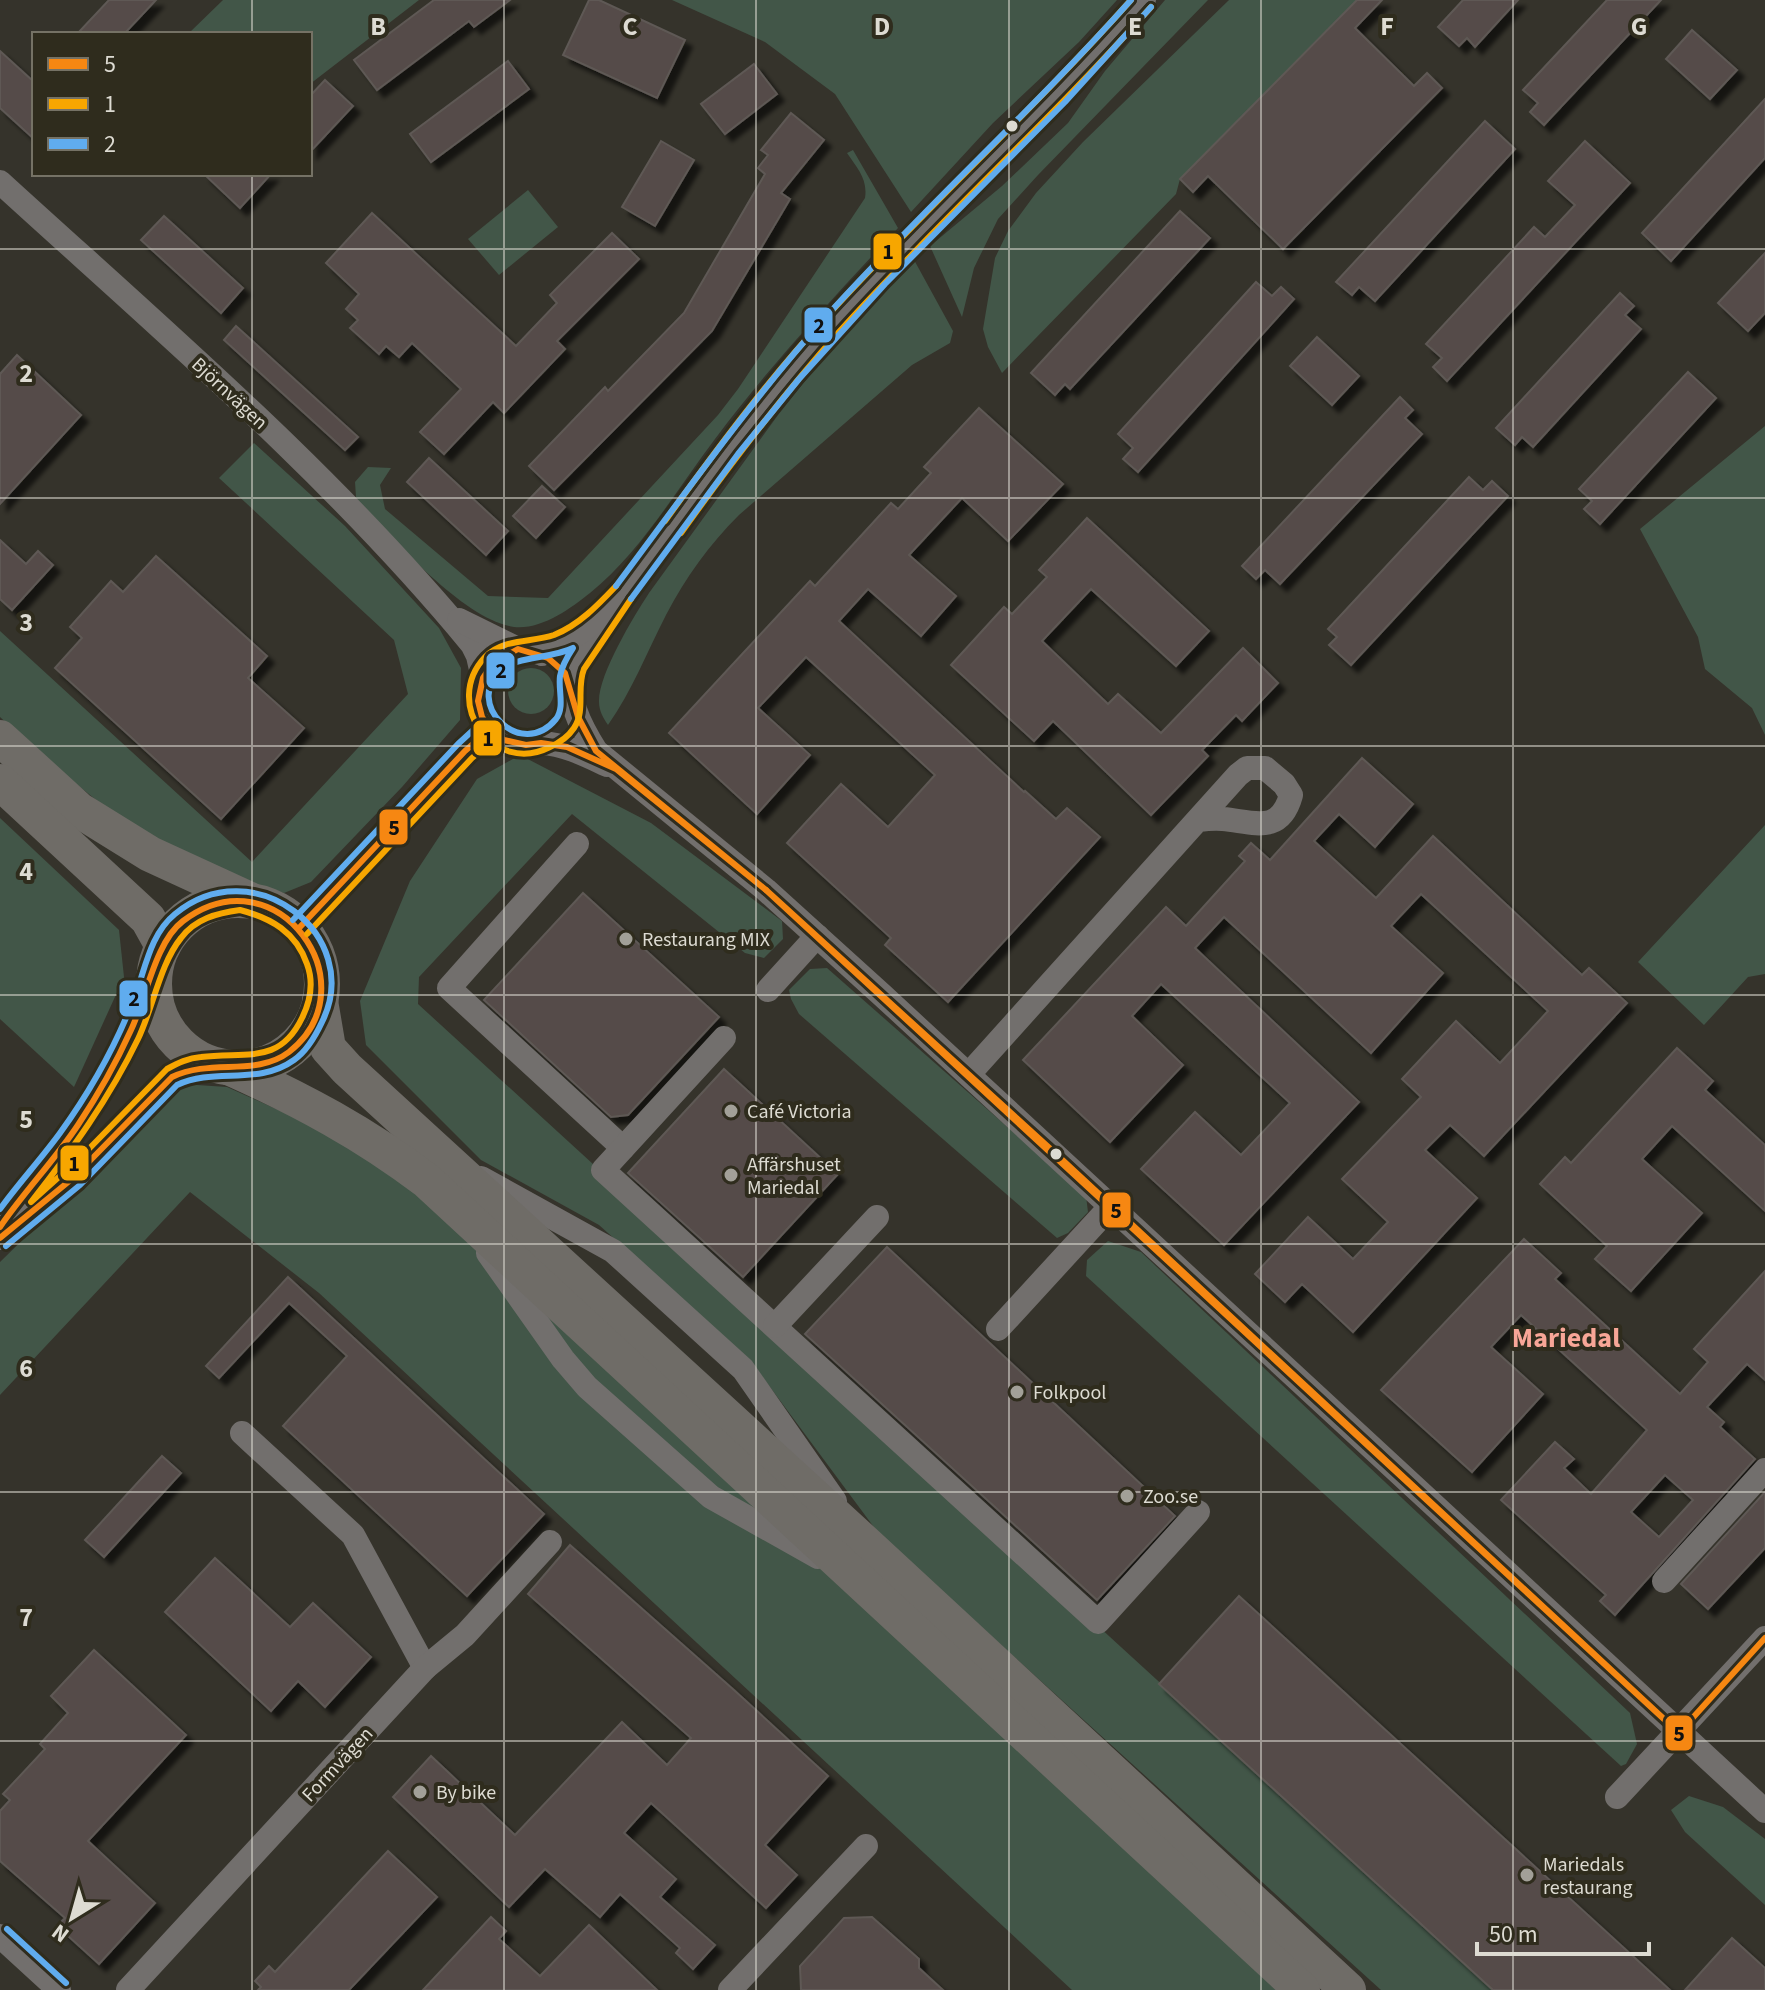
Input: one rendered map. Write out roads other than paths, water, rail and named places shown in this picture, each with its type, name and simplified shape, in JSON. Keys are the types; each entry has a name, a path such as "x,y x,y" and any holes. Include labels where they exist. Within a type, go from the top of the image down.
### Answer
{"highway":[{"path":"0,738 79,810 150,854 279,911 300,927 316,954 328,1048 436,1169 873,1593 1302,1990"},
{"path":"0,782 141,912 160,954"},
{"path":"255,902 224,901 209,905 182,922 160,954 154,994 164,1025 189,1053 225,1067 347,1125 380,1145 436,1169 864,1542 1348,1990"},
{"path":"225,1067 255,1066 288,1051 305,1034 320,1001"}],"street":[{"path":"541,743 559,731 568,718 579,656 790,372 1098,54 1144,0"},
{"name":"Björnvägen","path":"0,182 329,487 448,615 478,656 483,678 478,701 482,717 490,729 504,740 526,745 541,743 567,747 616,769"},
{"path":"483,678 493,663 523,650 558,644 576,634 617,601"},
{"name":"Björnvägen","path":"448,615 523,650 544,655 560,665 582,728 596,751 766,890 817,936 1765,1811"},
{"path":"300,927 465,751 490,729"},
{"path":"969,1074 1198,820"},
{"path":"577,844 449,988 623,1148"},
{"path":"768,990 817,936"},
{"path":"0,1227 87,1111 143,1004 160,954"},
{"path":"724,1038 603,1170 1098,1622 1198,1512"},
{"path":"0,1238 30,1216 101,1151 172,1077 190,1069 225,1067"},
{"path":"998,1329 1111,1206"},
{"path":"775,1326 877,1217"},
{"path":"242,1433 353,1535 425,1668"},
{"path":"1664,1581 1765,1470"},
{"name":"Formvägen","path":"128,1990 425,1668 465,1635 550,1542"},
{"path":"1617,1797 1764,1642"},
{"path":"730,1990 866,1846"},
{"path":"0,1936 59,1990"}],"place":[{"name":"Restaurang MIX","path":"626,939"},
{"name":"Café Victoria","path":"731,1111"},
{"name":"Affärshuset Mariedal","path":"731,1175"},
{"name":"Folkpool","path":"1017,1392"},
{"name":"Zoo.se","path":"1127,1496"},
{"name":"By bike","path":"420,1792"},
{"name":"Mariedals restaurang","path":"1527,1875"}],"district":[{"name":"Mariedal","path":"1566,1337"}]}
